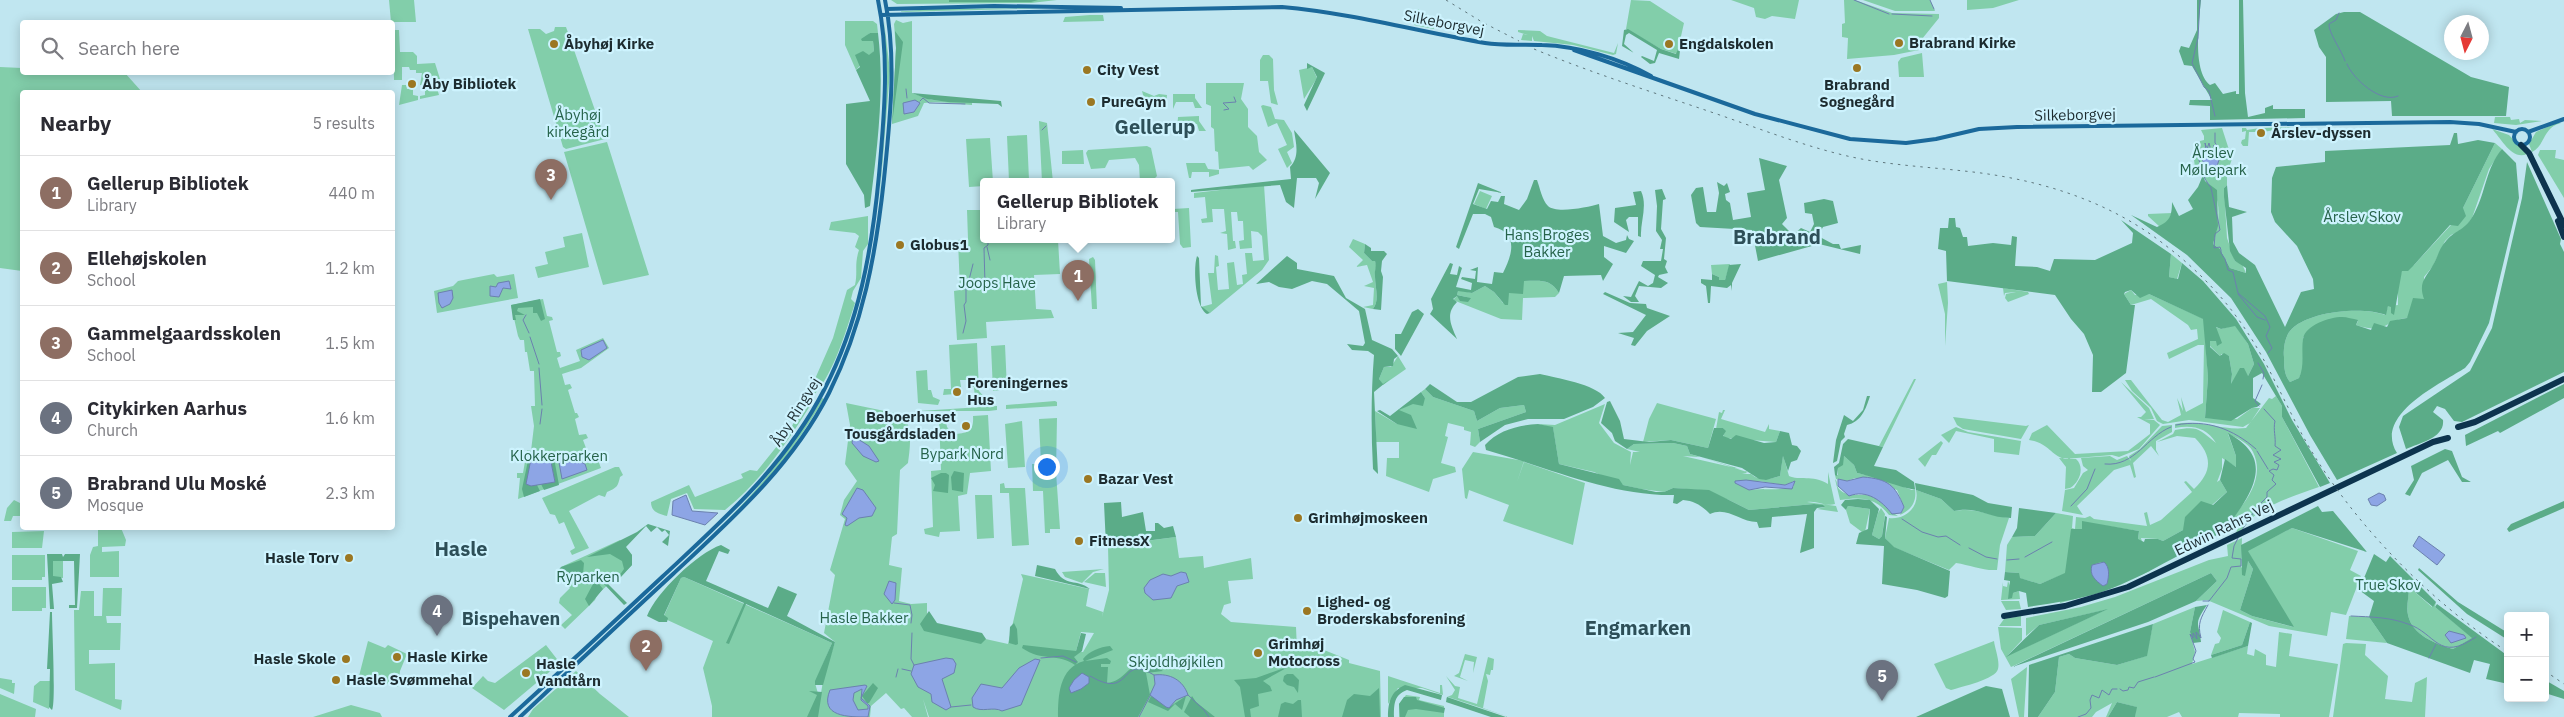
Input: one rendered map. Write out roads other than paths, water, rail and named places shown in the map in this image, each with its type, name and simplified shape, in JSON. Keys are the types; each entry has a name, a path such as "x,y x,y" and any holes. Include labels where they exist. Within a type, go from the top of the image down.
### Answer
{"highway":[{"path":"2521,145 2526,149 2564,225"},
{"path":"2540,176 2564,237"},
{"path":"2460,430 2564,379"},
{"name":"Edwin Rahrs Vej","path":"2003,613 2018,613 2065,606 2109,594 2141,582 2446,436"}],"main road":[{"name":"Åby Ringvej","path":"510,717 752,491 792,442 824,390 852,325 863,286 869,252 878,184 885,97 885,50 878,0"},
{"name":"Åby Ringvej","path":"520,717 756,495 793,451 828,395 858,324 874,262 889,116 891,50 885,0"},
{"name":"Silkeborgvej","path":"887,9 1089,6 1130,9"},
{"name":"Silkeborgvej","path":"881,15 1130,9 1295,8 1334,13 1490,44 1550,45 1610,58 1657,79 1769,118 1838,137 1878,143 1924,141 1978,129 2017,127 2445,122 2479,124 2515,135"},
{"path":"2529,134 2564,120"},
{"path":"2522,130 2529,134 2527,143 2521,145 2516,142 2515,135 2522,130"}],"water":[{"path":"915,100 920,103 914,112 904,114 903,103"},
{"path":"2207,156 2219,160 2214,175 2208,175 2202,159"},
{"path":"509,281 511,289 503,288 499,297 490,296 490,286 496,287 498,283"},
{"path":"452,290 453,298 450,304 442,308 439,303 438,293"},
{"path":"603,340 607,348 589,360 582,357 581,350"},
{"path":"853,436 869,446 879,461 876,462 863,456 852,443"},
{"path":"567,455 585,464 587,470 562,479 558,457"},
{"path":"550,457 555,482 531,486 526,484 531,459"},
{"path":"1863,477 1879,479 1890,484 1904,507 1901,513 1892,514 1879,501 1868,495 1856,494 1849,496 1838,486 1838,479 1847,481"},
{"path":"1746,480 1785,485 1795,481 1792,489 1765,487 1749,490 1735,483 1735,481"},
{"path":"857,488 863,490 876,508 872,516 859,518 847,526 845,525 847,518 842,514"},
{"path":"2379,493 2384,495 2386,500 2377,506 2371,505 2368,499"},
{"path":"686,495 692,511 718,513 705,525 672,515 673,501"},
{"path":"2419,536 2445,555 2437,565 2413,546"},
{"path":"2104,562 2109,575 2107,584 2103,586 2093,577 2091,569 2092,565"},
{"path":"1181,572 1186,573 1189,582 1177,586 1171,598 1153,600 1145,593 1144,588 1150,580 1163,574 1171,576"},
{"path":"889,581 896,583 895,600 892,604 884,594"},
{"path":"2449,631 2464,635 2466,638 2451,643 2445,635"},
{"path":"946,658 953,659 956,664 954,673 942,679 951,707 946,710 932,702 931,694 918,687 911,674 914,665"},
{"path":"1035,659 1040,660 1021,705 1002,711 976,709 973,707 972,698 981,684 1002,688 1019,668"},
{"path":"1082,673 1089,677 1089,683 1071,693 1069,688"},
{"path":"1154,675 1170,676 1183,685 1188,695 1176,700 1169,708 1166,707 1150,695 1155,684"},
{"path":"865,685 867,686 861,698 870,706 868,717 852,717 837,714 828,706 830,690","holes":["862,689 861,700 868,706 868,709 858,710 853,700 854,693"]}],"waterway":[{"path":"1854,0 1889,14"},
{"path":"1930,0 1934,9"},
{"path":"2200,0 2198,38 2192,63 2204,87 2209,91 2215,116"},
{"path":"2339,13 2336,20 2329,24 2329,27 2345,61"},
{"path":"1892,14 1932,16"},
{"path":"2347,64 2355,76 2368,89 2391,98 2398,96"},
{"path":"906,89 907,98"},
{"path":"1224,110 1229,109 1223,103 1236,102 1234,97"},
{"path":"920,101 923,98 929,103 965,104"},
{"path":"1042,130 1046,126"},
{"path":"2215,133 2215,143 2217,145 2213,146 2216,148 2211,151 2209,143 2207,149 2205,143 2206,150 2203,150 2198,157 2205,179 2211,188 2220,230 2215,234 2214,248 2220,247 2228,270 2233,272 2238,293 2265,316 2270,327 2266,336 2272,348 2268,353"},
{"path":"985,284 984,248 988,243"},
{"path":"987,247 990,260"},
{"path":"963,333 966,321 964,305 966,302 966,284 969,280 973,264"},
{"path":"2238,294 2257,317 2265,320"},
{"path":"526,315 523,320 529,333"},
{"path":"530,337 539,364"},
{"path":"2258,363 2264,373 2263,379"},
{"path":"539,368 542,405"},
{"path":"2259,406 2255,401 2262,385"},
{"path":"540,424 542,409"},
{"path":"2242,530 2258,506 2267,497 2267,492 2276,484 2272,480 2274,475 2269,471 2277,470 2279,465 2274,462 2281,459 2273,455 2281,450 2275,446 2275,421 2264,409"},
{"path":"2176,425 2198,423 2219,427 2238,436 2256,449"},
{"path":"2105,464 2125,461 2163,431 2171,427"},
{"path":"2257,451 2268,469"},
{"path":"2071,506 2087,489 2095,469"},
{"path":"1902,519 1922,532 1938,537 1946,536 1960,545"},
{"path":"2209,601 2227,578 2231,567 2241,566 2241,559 2232,558 2234,546 2238,538"},
{"path":"2025,557 2052,542"},
{"path":"1969,548 1986,557 1997,559"},
{"path":"2007,560 2019,559"},
{"path":"2203,601 2209,601"},
{"path":"894,603 910,605 911,623"},
{"path":"2155,677 2195,662 2193,659 2196,651 2190,634 2193,638 2193,633 2197,639 2196,632 2201,638 2200,621 2208,605"},
{"path":"2351,616 2380,618 2408,624 2445,647 2463,644 2476,637"},
{"path":"912,633 911,659 914,665"},
{"path":"2429,658 2436,644"},
{"path":"1041,658 1063,656 1076,662"},
{"path":"896,677 898,669"},
{"path":"902,669 911,671"},
{"path":"1090,676 1114,684 1135,669 1154,675"},
{"path":"2120,689 2123,691 2128,690 2129,687 2134,688 2138,682 2154,677"},
{"path":"2078,717 2086,714 2091,708 2090,700 2092,695 2099,698 2102,690 2109,695 2112,689 2117,689"},
{"path":"1188,695 1209,717"},
{"path":"1139,717 1150,696"},
{"path":"951,707 971,705"}],"railway":[{"path":"1446,0 1482,22 1519,41"},
{"path":"1534,49 1622,82 1810,146 1877,162 1981,173 2030,182 2101,206 2145,230 2196,271 2233,312 2262,356 2317,460 2356,515 2428,590 2454,613 2504,649"},
{"path":"2549,674 2564,684"}],"place":[{"name":"Brabrand Kirke","path":"1899,43"},
{"name":"Åbyhøj Kirke","path":"554,44"},
{"name":"Engdalskolen","path":"1669,44"},
{"name":"Brabrand Sognegård","path":"1857,68"},
{"name":"City Vest","path":"1087,70"},
{"name":"Åby Bibliotek","path":"412,84"},
{"name":"PureGym","path":"1091,102"},
{"name":"Årslev-dyssen","path":"2261,133"},
{"name":"Gammelgaardsskolen","path":"551,200"},
{"name":"Globus1","path":"900,245"},
{"name":"Gellerup Bibliotek","path":"1078,301"},
{"name":"Foreningernes Hus","path":"957,392"},
{"name":"Beboerhuset Tousgårdsladen","path":"966,426"},
{"name":"Bazar Vest","path":"1088,479"},
{"name":"Grimhøjmoskeen","path":"1298,518"},
{"name":"FitnessX","path":"1079,541"},
{"name":"Hasle Torv","path":"349,558"},
{"name":"Lighed- og Broderskabsforening","path":"1307,611"},
{"name":"Citykirken Aarhus","path":"437,636"},
{"name":"Grimhøj Motocross","path":"1258,653"},
{"name":"Hasle Kirke","path":"397,657"},
{"name":"Hasle Skole","path":"346,659"},
{"name":"Ellehøjskolen","path":"646,671"},
{"name":"Hasle Vandtårn","path":"526,673"},
{"name":"Hasle Svømmehal","path":"336,680"},
{"name":"Brabrand Ulu Moské","path":"1882,701"}],"district":[{"name":"Gellerup","path":"1155,127"},
{"name":"Brabrand","path":"1777,237"},
{"name":"Hasle","path":"461,549"},
{"name":"Bispehaven","path":"511,619"},
{"name":"Engmarken","path":"1638,628"}],"park label":[{"name":"Åbyhøj kirkegård","path":"578,124"},
{"name":"Årslev Møllepark","path":"2213,162"},
{"name":"Årslev Skov","path":"2362,217"},
{"name":"Hans Broges Bakker","path":"1547,244"},
{"name":"Joops Have","path":"997,283"},
{"name":"Bypark Nord","path":"962,454"},
{"name":"Klokkerparken","path":"559,456"},
{"name":"Ryparken","path":"588,577"},
{"name":"True Skov","path":"2388,585"},
{"name":"Hasle Bakker","path":"864,618"},
{"name":"Skjoldhøjkilen","path":"1176,662"}]}
